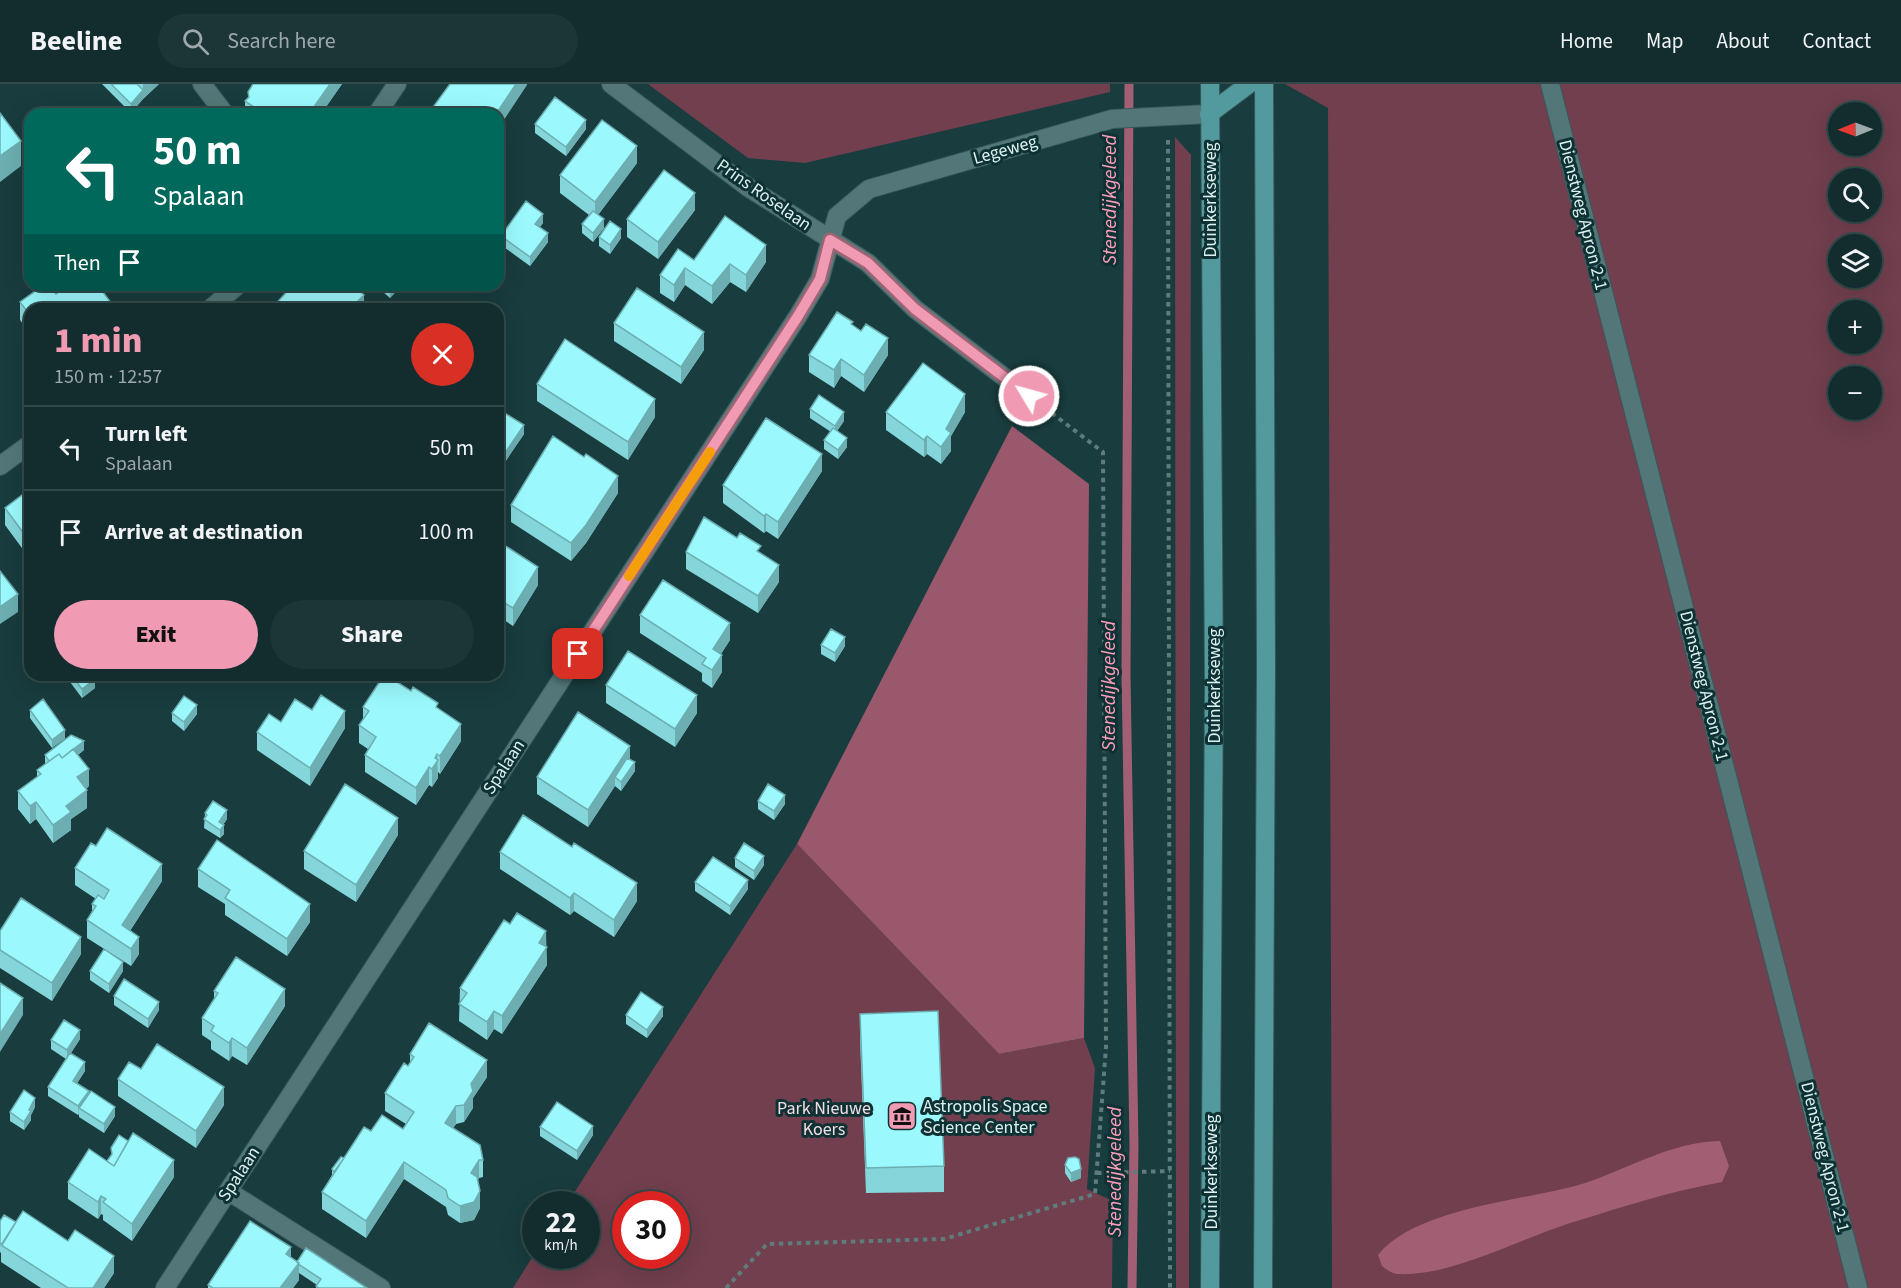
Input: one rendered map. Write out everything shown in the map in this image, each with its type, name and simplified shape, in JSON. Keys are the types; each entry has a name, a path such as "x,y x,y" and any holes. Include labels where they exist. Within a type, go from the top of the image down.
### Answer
{"main road":[{"name":"Duinkerkseweg","path":"1210,84 1214,674 1210,1288"},
{"path":"1209,114 1249,84"},
{"path":"1263,1288 1266,668 1264,84"}],"street":[{"path":"202,84 220,108"},
{"path":"381,108 397,84"},
{"name":"Prins Roselaan","path":"611,84 749,188 868,263 915,309 1029,396"},
{"name":"Dienstweg Apron 2-1","path":"1550,84 1858,1288"},
{"name":"Legeweg","path":"830,240 837,216 869,189 1112,119 1209,114"},
{"name":"Spalaan","path":"165,1288 798,316 820,279 830,240"},
{"path":"217,303 231,291"},
{"path":"0,466 24,448"},
{"path":"228,1191 381,1288"}],"path":[{"path":"1163,116 1170,1288"},
{"path":"726,1288 767,1244 944,1239 1095,1194 1106,1047 1103,452 1029,396"},
{"path":"1097,1173 1170,1171"}],"green space":[{"path":"648,84 1110,84 1110,92 805,163 748,158"},
{"path":"1285,84 1901,84 1901,1288 1332,1288 1328,108"},
{"path":"1175,137 1191,155 1189,1288 1176,1288"},
{"name":"Park Nieuwe Koers","path":"797,844 999,1054 1084,1038 1095,1068 1087,1189 1113,1201 1112,1288 513,1288 525,1269 600,1269 600,1191 575,1191"}],"shaded area":[{"path":"1012,426 1089,484 1084,1038 999,1054 797,844"},
{"path":"1720,1141 1729,1166 1722,1182 1667,1194 1595,1215 1465,1263 1441,1269 1396,1274 1382,1266 1378,1255 1396,1239 1418,1226 1445,1216 1582,1184 1667,1151"}],"building":[{"path":"111,84 137,84 143,90 131,104"},
{"path":"253,84 330,84 313,108 255,108 245,101 249,97 248,92"},
{"path":"450,84 516,84 500,108 432,108"},
{"path":"555,97 586,120 566,147 535,124"},
{"path":"0,113 21,141 0,156"},
{"path":"602,120 637,146 595,202 560,175"},
{"path":"664,170 695,193 658,242 627,219"},
{"path":"526,201 543,214 535,224 548,233 530,257 504,238 504,232"},
{"path":"593,211 604,219 593,233 582,224"},
{"path":"725,216 766,245 746,275 730,264 712,286 685,268 674,285 660,275 678,249 694,260"},
{"path":"610,221 621,229 610,245 599,237"},
{"path":"637,288 704,332 681,367 614,323"},
{"path":"36,291 54,291 56,294 60,291 102,291 111,303 24,303 24,307 20,302"},
{"path":"288,291 360,291 364,295 356,303 276,303"},
{"path":"837,312 853,322 851,324 861,331 866,324 888,338 864,375 841,359 834,370 809,355"},
{"path":"565,339 655,399 628,442 537,384"},
{"path":"923,363 965,394 946,429 951,433 941,447 927,436 924,440 886,412"},
{"path":"819,395 844,412 835,426 810,409"},
{"path":"504,413 524,425 504,455"},
{"path":"766,418 822,454 778,522 766,514 764,516 723,485"},
{"path":"833,428 847,438 838,450 824,440"},
{"path":"553,436 584,457 586,454 618,476 586,525 571,543 511,505"},
{"path":"24,494 24,534 5,508"},
{"path":"704,517 737,538 740,533 761,546 757,551 779,565 758,596 686,552"},
{"path":"504,545 538,567 513,608 504,603"},
{"path":"0,571 18,594 0,607"},
{"path":"663,580 730,623 713,649 722,655 712,670 702,664 706,658 640,615"},
{"path":"831,629 845,637 835,653 821,645"},
{"path":"628,651 697,695 675,729 606,685"},
{"path":"76,681 92,681 82,689"},
{"path":"380,681 395,681 411,691 413,687 438,703 436,707 461,724 440,756 437,754 435,758 438,760 432,769 429,767 416,788 365,755 376,737 359,725 369,711 363,707"},
{"path":"321,695 345,711 310,768 257,732 269,714 281,722 295,699 312,710"},
{"path":"184,696 197,705 184,722 172,713"},
{"path":"43,699 65,730 52,740 30,710"},
{"path":"578,712 630,746 588,810 537,777"},
{"path":"71,735 84,741 62,758 59,754 49,761 45,755"},
{"path":"73,749 89,769 77,777 87,790 66,806 71,812 53,825 36,802 30,806 18,791 41,774 37,770 59,754 62,758"},
{"path":"627,758 635,762 621,782 615,777"},
{"path":"345,784 398,818 356,885 304,851"},
{"path":"768,784 785,795 774,811 758,801"},
{"path":"213,801 227,810 219,822 224,825 220,830 204,819"},
{"path":"523,815 572,847 574,843 637,883 614,920 574,893 570,898 500,852"},
{"path":"107,828 162,864 122,925 139,937 131,949 87,920 96,906 92,904 98,895 104,899 109,890 75,868 91,843 96,846"},
{"path":"217,840 310,904 287,939 225,898 230,890 198,869"},
{"path":"744,843 764,856 754,871 735,858"},
{"path":"713,857 748,880 730,906 695,882"},
{"path":"21,898 81,937 52,983 0,950 0,931"},
{"path":"517,913 546,931 539,943 547,947 502,1016 494,1011 487,1022 459,1004 467,993 460,988 504,920 510,924"},
{"path":"104,949 123,962 109,984 90,971"},
{"path":"236,957 285,989 247,1048 232,1038 229,1043 211,1031 214,1026 202,1018 218,993 214,991"},
{"path":"124,979 159,1002 148,1019 114,996"},
{"path":"0,983 23,998 0,1034"},
{"path":"641,992 663,1007 647,1030 626,1015"},
{"name":"Astropolis Space Science Center","path":"938,1011 944,1166 866,1168 860,1014"},
{"path":"64,1020 80,1030 67,1050 51,1040"},
{"path":"429,1023 487,1060 471,1084 473,1091 464,1105 456,1106 445,1123 480,1145 483,1160 479,1160 471,1173 477,1177 480,1191 474,1202 460,1206 448,1198 446,1190 404,1162 366,1221 322,1192 364,1127 371,1131 382,1115 403,1129 414,1112 385,1093 404,1063 408,1066 414,1057 410,1054"},
{"path":"157,1044 224,1087 196,1131 118,1079 129,1062 141,1069"},
{"path":"70,1053 85,1062 73,1081 89,1091 78,1106 48,1087"},
{"path":"24,1090 35,1098 24,1122 10,1112"},
{"path":"91,1091 115,1107 104,1124 79,1108"},
{"path":"557,1102 593,1126 577,1151 540,1127"},
{"path":"133,1133 174,1160 132,1224 103,1202 106,1199 101,1196 98,1202 68,1182 89,1149 114,1166"},
{"path":"119,1135 128,1141 114,1166 107,1161 112,1154 111,1148"},
{"path":"341,1157 344,1158 334,1172 332,1169"},
{"path":"1068,1158 1079,1159 1081,1169 1071,1173 1065,1165"},
{"path":"23,1211 68,1241 75,1230 114,1256 93,1288 68,1288 1,1245"},
{"path":"4,1215 16,1222 2,1245 0,1243 0,1221"},
{"path":"250,1221 291,1247 286,1254 299,1263 280,1288 213,1288 208,1285"},
{"path":"306,1248 367,1288 319,1288 316,1286 321,1279 297,1262"}],"waterway":[{"name":"Stenedijkgeleed","path":"1129,84 1126,676 1134,1145 1132,1288"}],"slow traffic":[{"path":"629,576 710,452"}],"place":[{"name":"Astropolis Space Science Center","path":"902,1116"}],"route":[{"path":"578,654 798,316 820,279 830,240 868,263 915,309 1029,396"}]}
